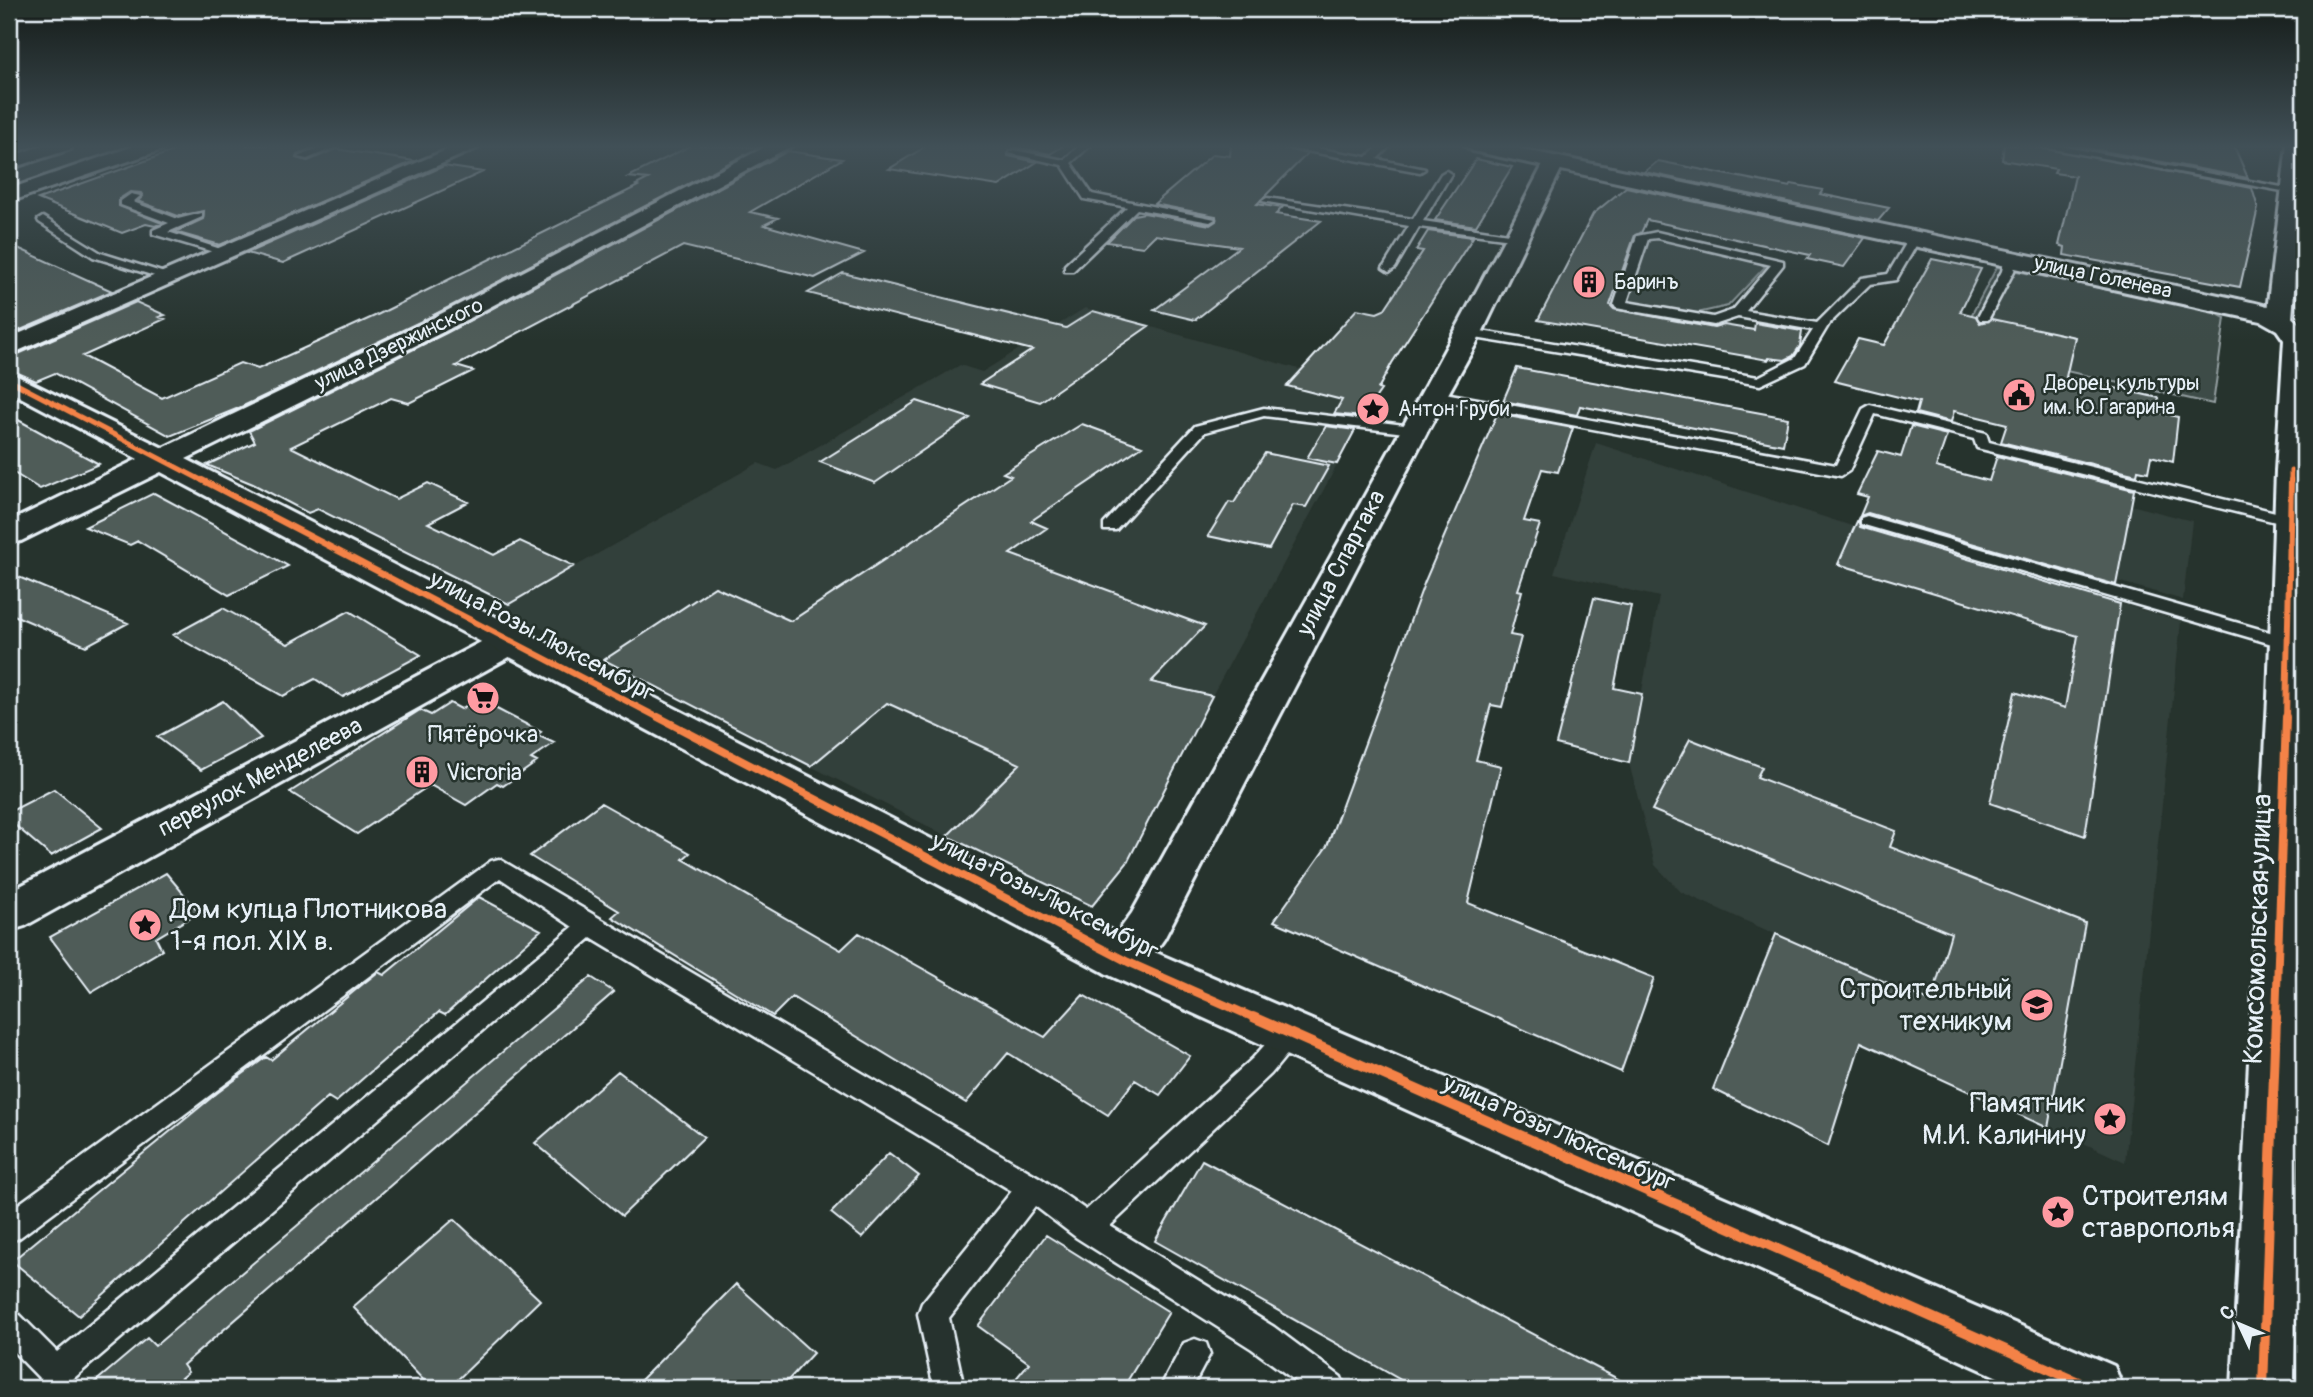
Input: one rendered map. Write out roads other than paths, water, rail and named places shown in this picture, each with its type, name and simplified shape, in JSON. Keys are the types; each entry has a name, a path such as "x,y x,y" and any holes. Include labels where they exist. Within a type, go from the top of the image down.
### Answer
{"street":[{"path":"9,347 323,210"},
{"name":"улица Дзержинского","path":"12,529 162,460 589,249 662,210"},
{"name":"улица Спартака","path":"1122,959 1148,926 1413,430 1469,333 1529,210"},
{"name":"улица Голенева","path":"1785,210 2233,305 2279,320"},
{"path":"2279,320 2295,247 2296,210"},
{"name":"Комсомольская улица","path":"2263,1388 2295,701 2288,643 2298,472 2297,340 2288,325 2279,320"},
{"name":"улица Розы Люксембург","path":"9,380 1122,959 2092,1388"},
{"name":"переулок Менделеева","path":"9,913 511,641"}],"lane":[{"path":"144,210 178,223"},
{"path":"1069,268 1130,210"},
{"path":"1163,210 1210,219"},
{"path":"1329,210 1514,238"},
{"path":"1389,268 1423,210"},
{"path":"198,215 157,232 227,253"},
{"path":"43,220 97,255 171,277"},
{"path":"1737,313 1779,263 1657,235 1643,236 1620,306 1714,321 1737,313 1821,327"},
{"path":"1846,278 1866,281 1892,277 1916,237"},
{"path":"1984,317 2008,271 2011,257"},
{"path":"1469,333 1760,381 1800,361 1821,327 1866,281"},
{"path":"1433,395 1841,471 1871,408 1981,436 1982,445 2296,522"},
{"path":"1110,527 1200,429 1264,412 1413,430"},
{"path":"1867,521 2288,643"},
{"path":"9,1228 499,867 590,926 1032,1188 1087,1228 1263,1338 1330,1388"},
{"path":"9,1326 56,1373 590,926"},
{"path":"1087,1228 1262,1066 1290,1035"},
{"path":"949,1388 933,1314 1032,1188"},
{"path":"1175,1388 1195,1354"}],"place":[{"name":"Баринъ","path":"1589,282"},
{"name":"Дворец культуры им. Ю.Гагарина","path":"2019,395"},
{"name":"Антон Груби","path":"1373,409"},
{"name":"Пятёрочка","path":"483,698"},
{"name":"Vicroria","path":"422,772"},
{"name":"Дом купца Плотникова 1-я пол. XIX в.","path":"145,925"},
{"name":"Строительный техникум","path":"2037,1005"},
{"name":"Памятник М.И. Калинину","path":"2110,1119"},
{"name":"Строителям ставрополья","path":"2058,1212"}]}
